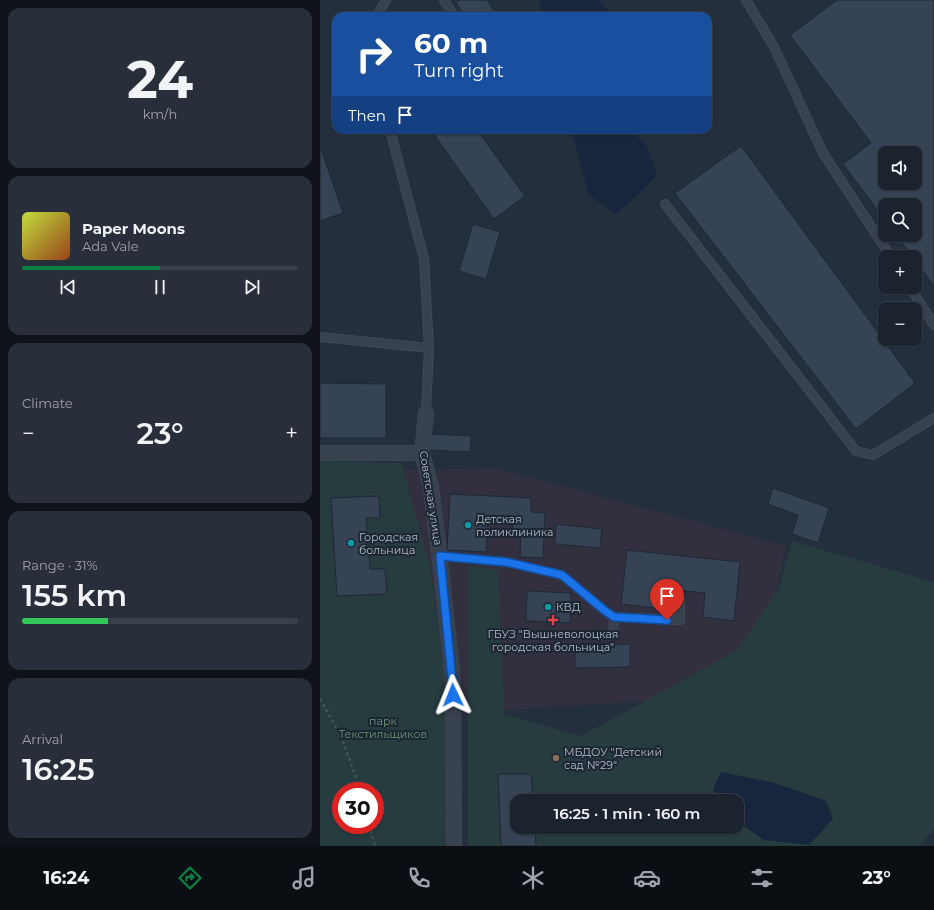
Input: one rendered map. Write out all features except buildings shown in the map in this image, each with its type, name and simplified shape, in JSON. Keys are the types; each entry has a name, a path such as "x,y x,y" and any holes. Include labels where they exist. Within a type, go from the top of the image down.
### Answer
{"street":[{"name":"Советская улица","path":"426,413 422,453 431,487 440,556 452,680 454,846"},
{"path":"320,453 422,453"}],"lane":[{"path":"379,12 386,0"},
{"path":"444,0 452,12"},
{"path":"746,0 774,47 823,153 886,250"},
{"path":"391,134 424,259 429,348 426,413"},
{"path":"665,204 856,451 873,455 934,418"},
{"path":"914,294 934,325"},
{"path":"320,337 429,348"},
{"path":"440,556 506,562 562,575 614,617 680,620 680,599"},
{"path":"613,635 614,617"}],"path":[{"path":"320,700 341,736 358,782"},
{"path":"371,834 374,846"}],"shaded area":[{"name":"ГБУЗ \"Вышневолоцкая городская больница\"","path":"495,468 786,546 755,694 460,713 353,709 320,472"}],"green space":[{"name":"парк Текстильщиков","path":"320,461 401,463 430,567 445,677 448,846 320,846"},
{"path":"792,541 934,582 934,829 920,846 468,846 468,565 498,570 504,714 581,736 736,651 778,590"}],"water":[{"path":"539,0 600,0 610,12 542,12"},
{"path":"572,134 635,134 647,146 657,175 642,191 616,214 589,195"},
{"path":"721,772 775,783 826,801 833,819 809,845 764,840 744,826 744,794 715,794 713,789"}],"place":[{"name":"Детская поликлиника","path":"468,525"},
{"name":"Городская больница","path":"351,543"},
{"name":"КВД","path":"548,607"},
{"name":"ГБУЗ \"Вышневолоцкая городская больница\"","path":"553,620"},
{"name":"МБДОУ \"Детский сад №29\"","path":"556,758"}],"route":[{"path":"453,695 440,556 506,562 562,575 614,617 667,620"}]}
